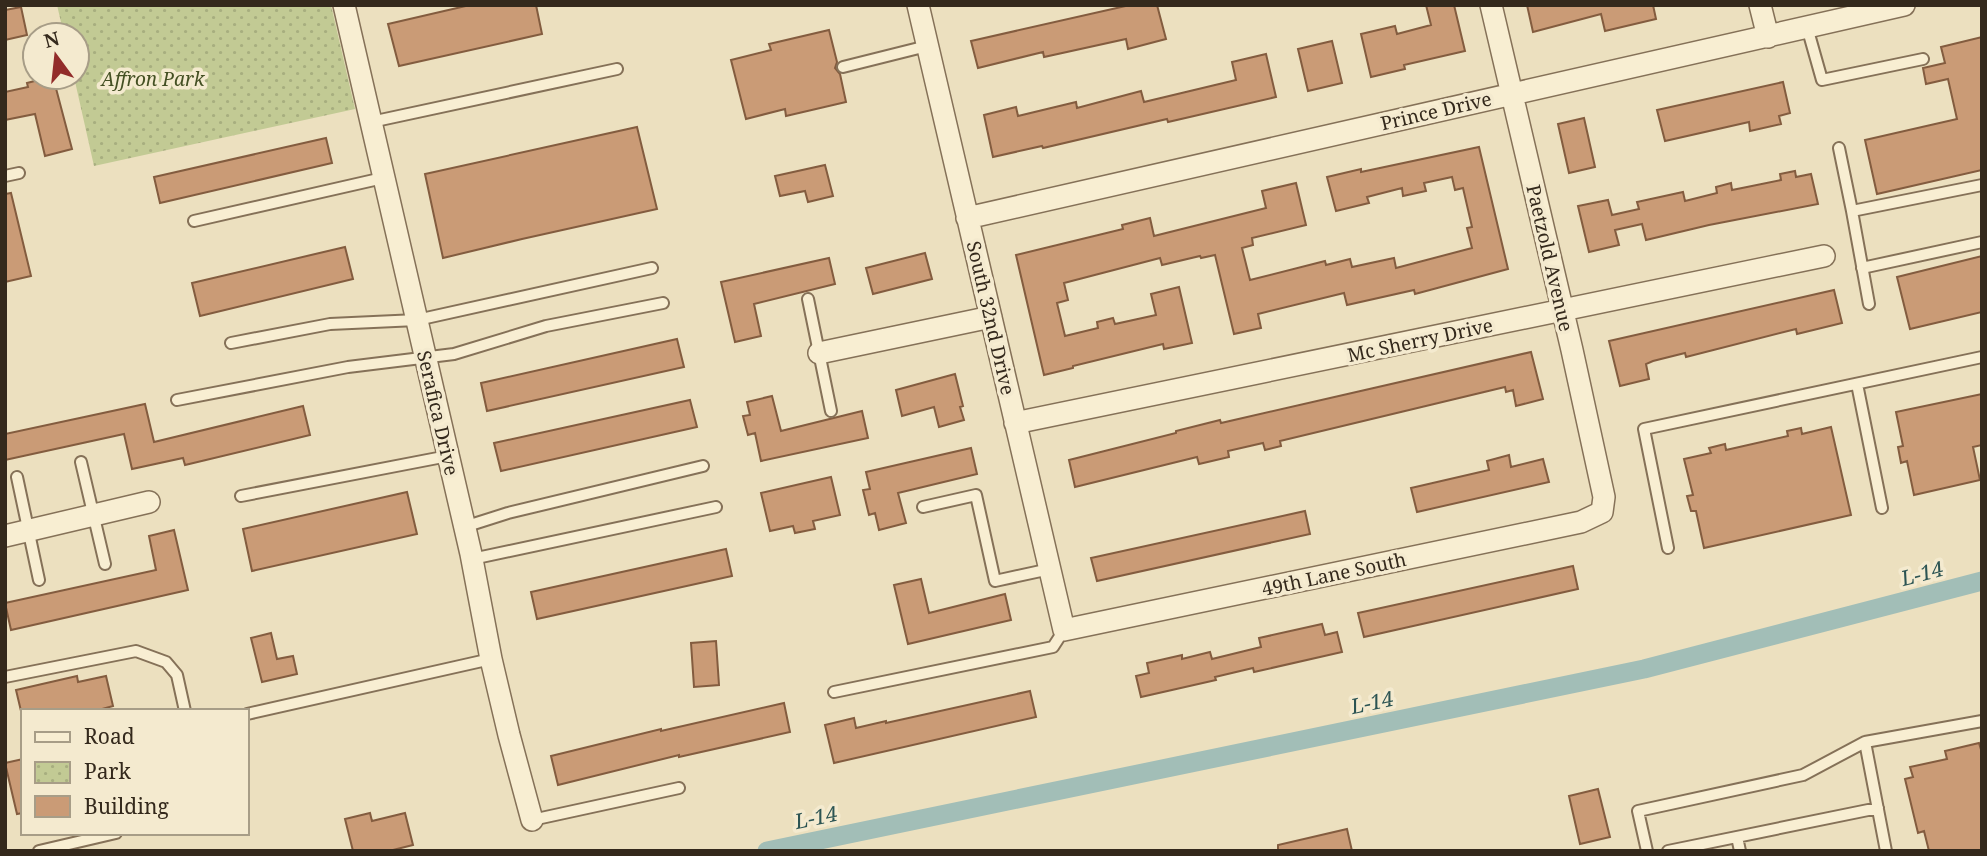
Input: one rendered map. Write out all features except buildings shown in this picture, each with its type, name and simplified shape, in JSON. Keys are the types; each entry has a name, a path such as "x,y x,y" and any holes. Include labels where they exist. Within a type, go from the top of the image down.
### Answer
{"street":[{"name":"Serafica Drive","path":"344,5 472,559 491,659 532,820"},
{"name":"South 32nd Drive","path":"918,5 1064,630"},
{"name":"Paetzold Avenue","path":"1491,5 1604,497 1602,512"},
{"path":"1760,5 1768,37"},
{"name":"Prince Drive","path":"967,218 1768,37 1867,9 1905,5"},
{"name":"Mc Sherry Drive","path":"1015,423 1824,256"},
{"path":"819,353 990,317"},
{"path":"5,536 149,502"},
{"name":"49th Lane South","path":"1064,630 1581,522 1602,512"}],"lane":[{"path":"1807,27 1822,80 1923,59"},
{"path":"843,67 927,46"},
{"path":"371,122 617,69"},
{"path":"1839,148 1869,304"},
{"path":"5,176 19,173"},
{"path":"194,221 383,178"},
{"path":"1852,212 1982,185"},
{"path":"1863,268 1982,242"},
{"path":"230,343 330,324 417,320 652,268"},
{"path":"808,299 831,411"},
{"path":"177,400 348,367 454,354 546,326 663,303"},
{"path":"1668,548 1644,429 1982,357"},
{"path":"1857,384 1882,508"},
{"path":"241,496 448,456"},
{"path":"81,462 105,564"},
{"path":"464,527 509,513 703,466"},
{"path":"17,477 39,580"},
{"path":"923,507 976,495 995,581 1050,569"},
{"path":"472,559 716,507"},
{"path":"834,692 1053,647 1064,630"},
{"path":"5,677 136,651 166,662 177,676 185,709"},
{"path":"248,714 491,659"},
{"path":"1647,851 1638,811 1803,775 1866,742 1982,720"},
{"path":"1866,742 1886,851"},
{"path":"532,820 679,788"},
{"path":"1668,851 1878,808"},
{"path":"39,851 107,835"},
{"path":"1737,837 1740,851"}],"green space":[{"name":"Affron Park","path":"57,5 331,5 355,109 94,166 77,91 91,91 91,21 61,21"}],"waterway":[{"name":"L-14","path":"767,851 1644,669 1982,581"}]}
